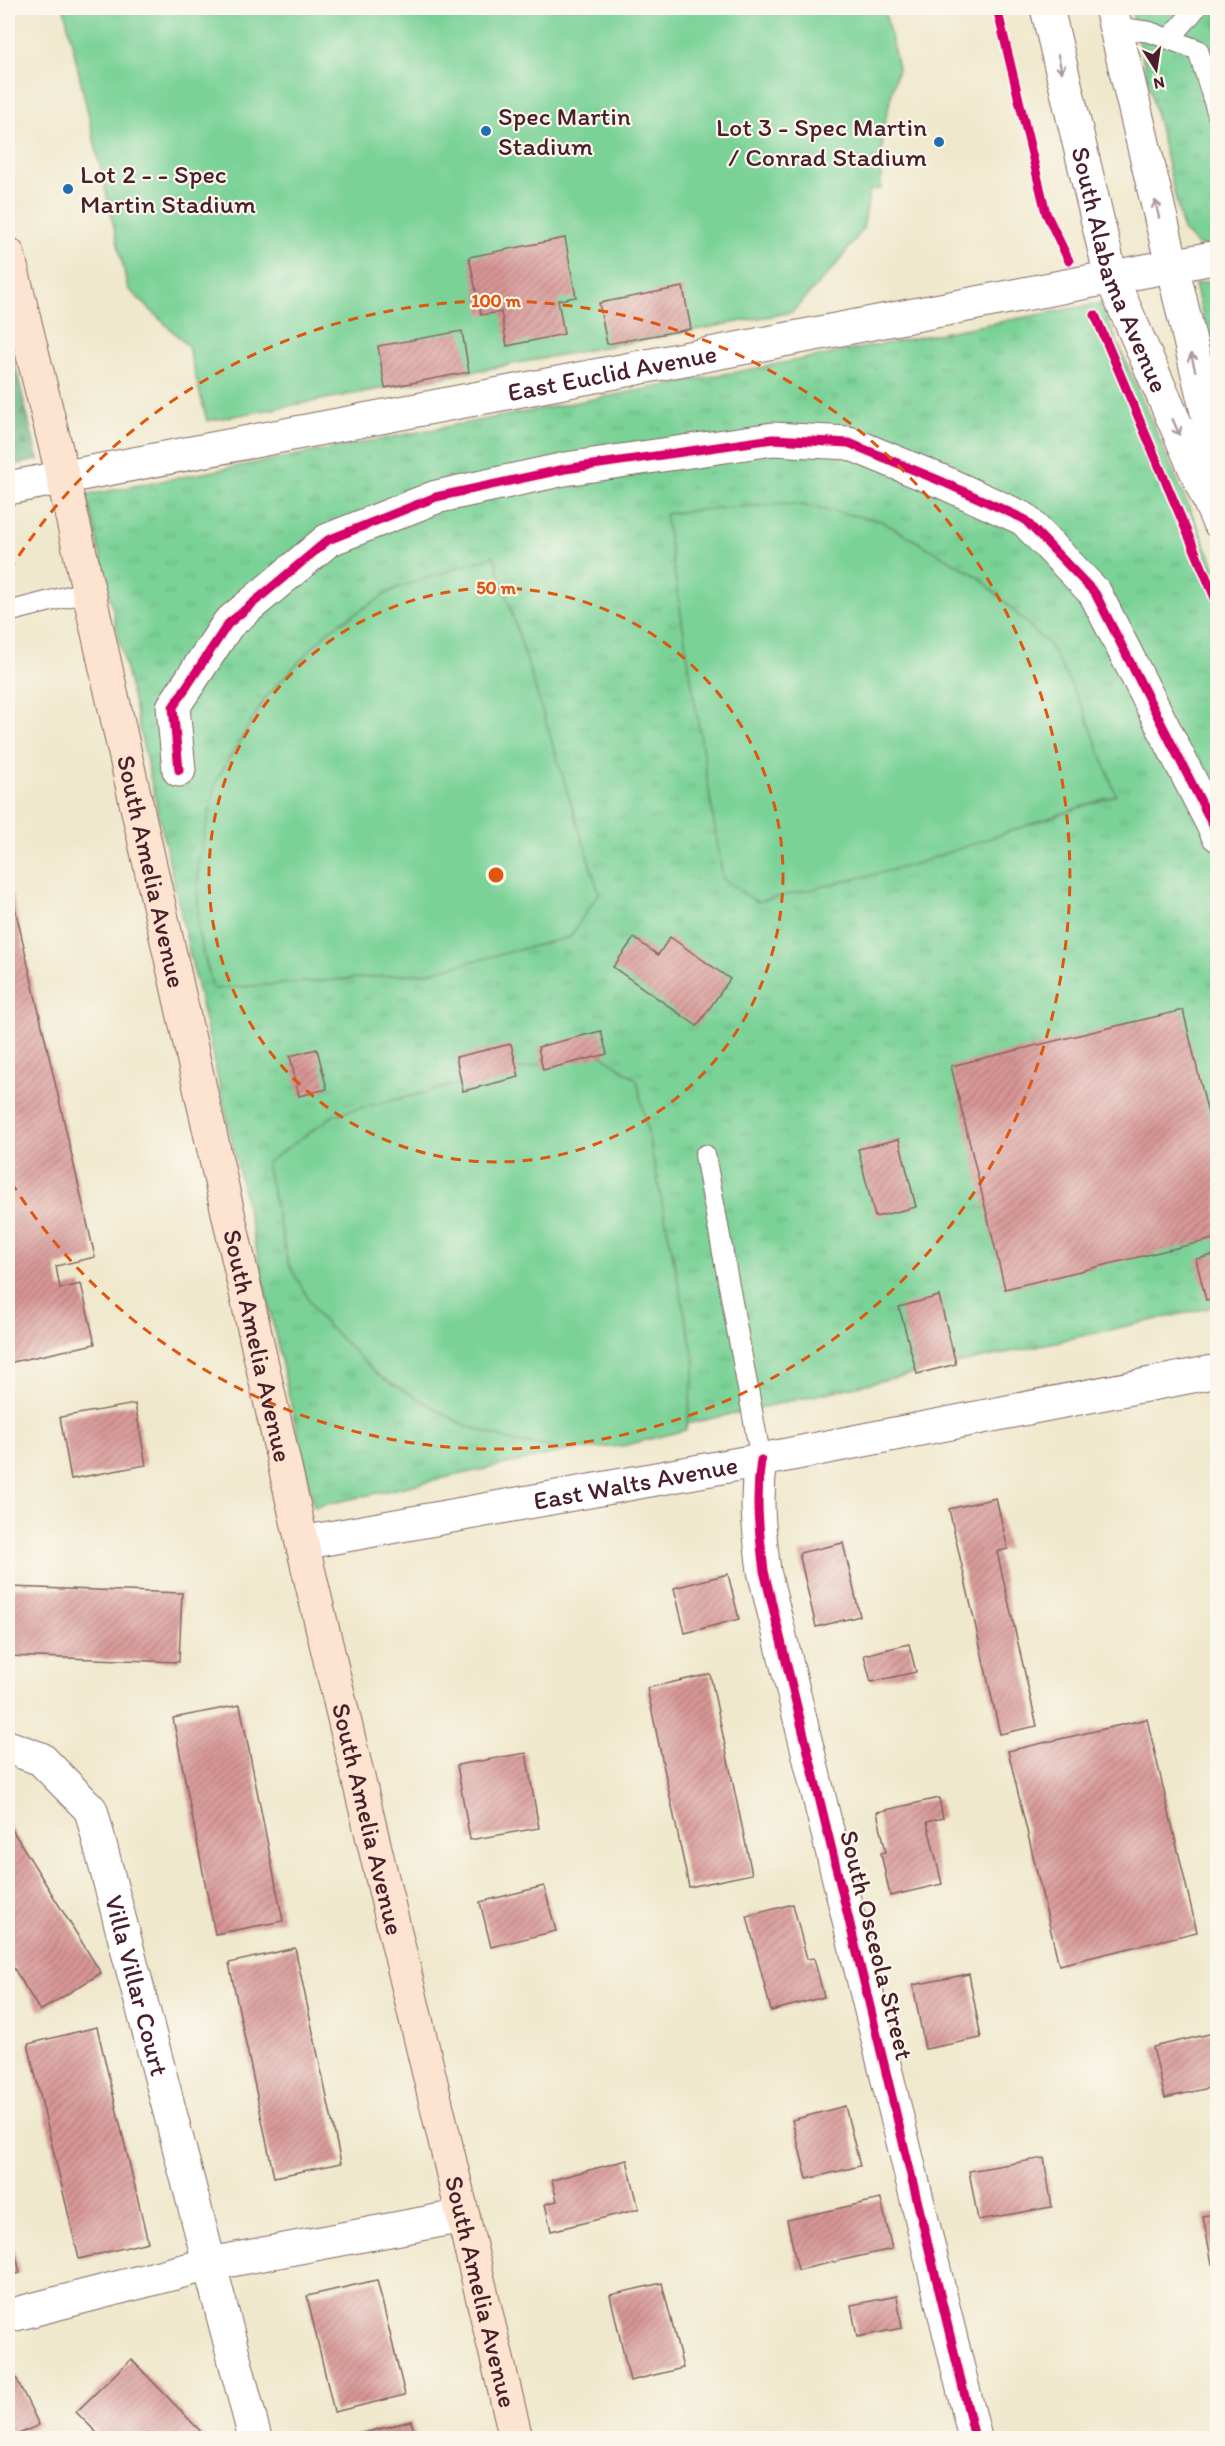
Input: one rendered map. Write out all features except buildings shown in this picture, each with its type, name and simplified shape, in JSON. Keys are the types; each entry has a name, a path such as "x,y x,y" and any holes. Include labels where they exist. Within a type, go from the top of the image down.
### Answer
{"main road":[{"name":"South Amelia Avenue","path":"8,254 63,477 302,1543 516,2439"}],"street":[{"name":"South Alabama Avenue","path":"1047,8 1111,277 1218,520"},
{"name":"South Alabama Avenue","path":"1113,17 1170,266 1218,459"},
{"name":"East Euclid Avenue","path":"8,488 1218,257"},
{"path":"179,770 173,707 228,624 328,540 436,497 565,469 772,439 849,443 1024,519 1095,593 1218,835"},
{"name":"East Walts Avenue","path":"302,1543 761,1460 1218,1371"},
{"name":"South Osceola Street","path":"761,1460 757,1489 757,1517 764,1571 975,2439"},
{"name":"Villa Villar Court","path":"8,1747 41,1759 91,1810 255,2439"},
{"path":"8,2316 210,2264 463,2216"}],"lane":[{"path":"1170,39 1196,8"},
{"path":"1113,17 1198,50 1218,114"},
{"path":"8,612 89,591"},
{"path":"705,1155 761,1460"}],"green space":[{"name":"Spec Martin Stadium","path":"64,8 884,8 898,68 883,129 881,189 870,190 863,229 836,265 792,312 207,421 188,346 128,288"},
{"path":"1131,8 1217,8 1217,247 1197,245 1183,230"},
{"path":"1218,280 1217,376 1195,284"},
{"path":"1100,303 1217,572 1217,1306 314,1507 87,495"},
{"path":"8,335 38,460 8,466"},
{"path":"796,504 881,521 979,577 1050,646 1084,710 1116,795 909,866 757,902 723,879 665,514 717,508"},
{"path":"494,556 599,893 570,937 426,973 213,989 198,932 198,864 216,781 266,697 329,630 396,588"},
{"path":"596,1051 637,1080 695,1364 686,1430 623,1446 572,1450 515,1442 462,1424 379,1376 319,1317 288,1263 266,1163 336,1114"}],"cycle path":[{"path":"997,8 1046,213 1069,261"},
{"path":"1095,315 1218,605"},
{"path":"179,770 173,707 228,624 328,540 436,497 565,469 773,439 849,443 1024,519 1095,593 1218,835"},
{"path":"761,1460 758,1502 764,1571 975,2438"}],"place":[{"name":"Spec Martin Stadium","path":"486,131"},
{"name":"Lot 3 - Spec Martin / Conrad Stadium","path":"939,142"},
{"name":"Lot 2 - - Spec Martin Stadium","path":"68,189"}]}
